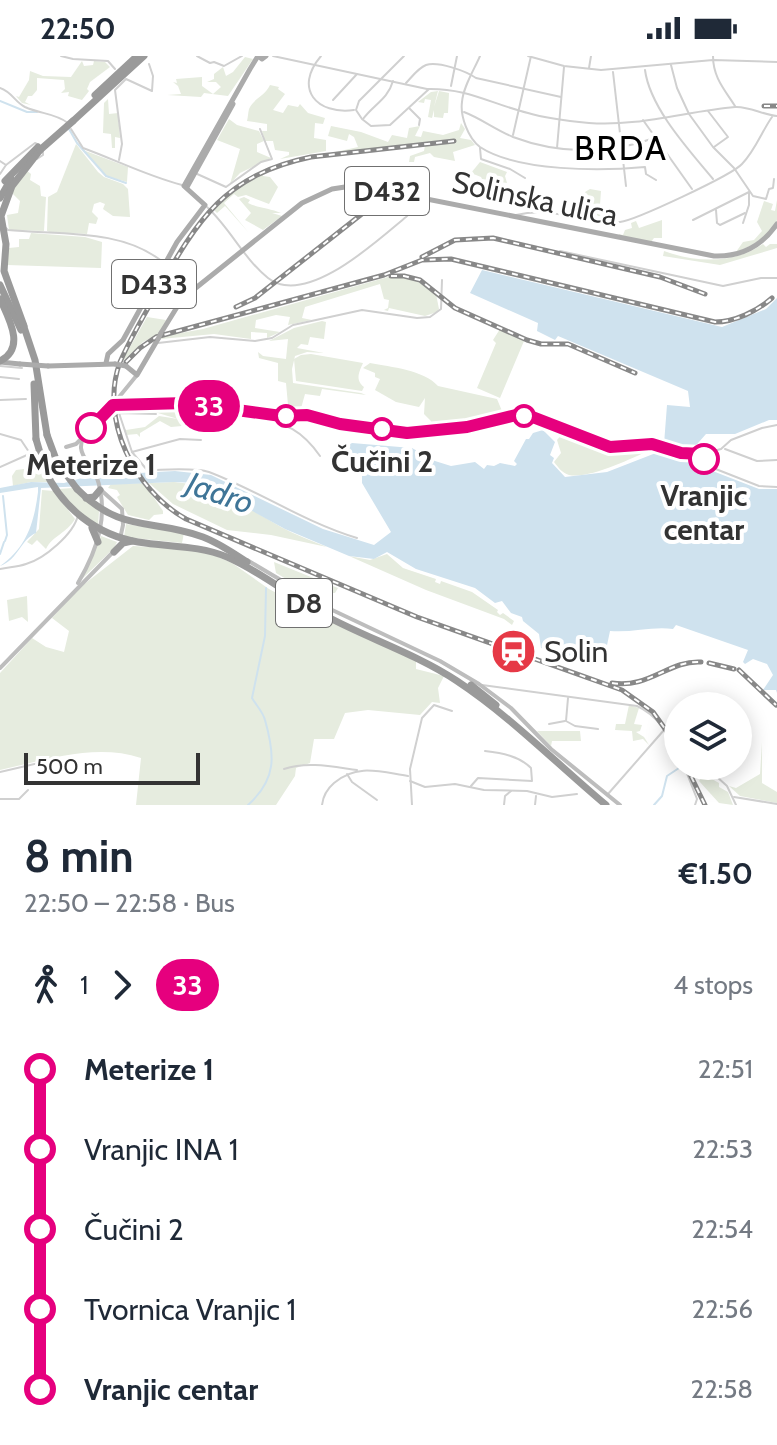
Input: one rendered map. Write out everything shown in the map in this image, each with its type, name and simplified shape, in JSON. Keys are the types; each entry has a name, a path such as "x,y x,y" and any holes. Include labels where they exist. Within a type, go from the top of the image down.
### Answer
{"highway":[{"path":"70,121 138,56"},
{"path":"0,189 36,150 146,60"},
{"path":"115,69 129,63"},
{"path":"3,173 36,150"},
{"path":"0,198 36,150"},
{"path":"23,329 5,277 2,261 6,244 1,230 1,216 7,196 36,150"},
{"name":"D8","path":"1,282 35,360 46,433 57,462 85,497 113,516 123,516 135,524 204,537 323,610 432,661 487,696 613,805"},
{"path":"0,297 23,329"},
{"path":"0,297 14,344 10,355 0,363"},
{"name":"D8","path":"23,329 34,379 36,435 45,470 63,499 85,520 121,538 190,546 235,560 323,614 446,674 484,701 604,805"},
{"path":"36,435 38,428 46,433"},
{"path":"85,497 94,497 100,489"},
{"path":"102,520 113,516"},
{"path":"85,520 95,532 98,542"},
{"path":"114,552 123,543 134,541"}],"main road":[{"path":"186,186 262,57"},
{"path":"186,186 262,57"},
{"path":"186,186 205,205"},
{"name":"Solinska ulica","path":"159,338 182,299 244,248 316,194 345,187 376,189 676,251 720,257 752,248 777,224"},
{"name":"D433","path":"106,363 108,354 123,340 177,242 205,205"},
{"name":"D432","path":"138,375 159,338"},
{"path":"0,363 21,366 106,363 134,367 146,363"},
{"path":"126,366 138,375"},
{"path":"134,367 138,375"},
{"path":"66,447 84,437 138,375"},
{"path":"114,405 186,403 281,416 307,415 340,424 407,433 467,427 516,415 530,416 610,447 652,444 702,463 704,458 702,454 681,453"},
{"path":"75,588 98,542 102,520 100,489 81,447 84,437"},
{"path":"0,668 75,588 114,552 121,538 123,516 118,503 105,497 100,489"},
{"path":"240,558 328,608 440,661 479,684 526,721 551,749 620,805"}],"street":[{"path":"61,56 108,61 115,69"},
{"path":"108,61 112,56"},
{"path":"197,56 224,66 242,56"},
{"path":"273,56 430,89 451,88 518,110 560,119 619,122 736,107 775,116 742,164 661,207 619,222 536,210 512,218"},
{"path":"321,56 314,64 308,82 311,98 343,112 356,110"},
{"path":"356,110 359,101 404,56"},
{"path":"451,88 457,56"},
{"path":"480,56 464,92 463,112 468,130 480,146 503,156 540,165 583,170 645,167 646,174 656,180"},
{"path":"512,136 530,56 564,66 613,70 713,58 777,62"},
{"path":"589,69 591,56"},
{"path":"713,58 719,83 736,107"},
{"path":"119,160 122,144 115,90 127,79 152,91 153,76 146,60"},
{"path":"406,83 425,65 435,64 561,97"},
{"path":"671,65 689,114 713,147 734,168 749,192 766,199 769,189 773,188 774,179"},
{"path":"557,149 564,66"},
{"path":"645,68 665,116 714,180"},
{"path":"613,70 626,186"},
{"path":"333,100 358,73"},
{"path":"362,119 385,97 393,80"},
{"path":"0,88 11,91 26,107 70,121 83,148 119,160 153,178 186,186"},
{"path":"356,110 371,126 384,127 430,89"},
{"path":"409,108 420,119 419,125"},
{"path":"708,111 728,137 713,147"},
{"path":"463,112 485,120 489,126 512,136 557,149 622,147 654,138"},
{"path":"642,119 693,190"},
{"path":"195,173 226,187 261,162 272,159 260,129"},
{"path":"0,161 3,173 37,142 44,152 28,169"},
{"path":"480,146 481,159 525,178"},
{"path":"693,220 749,192"},
{"path":"743,223 749,192"},
{"name":"Solinska ulica","path":"244,248 265,275 280,284 293,285 331,275 409,214 406,207 391,201"},
{"path":"205,205 244,248"},
{"path":"8,209 4,220 8,230 113,240 144,247 165,263"},
{"path":"716,209 717,223 720,225 747,212"},
{"path":"560,251 723,286 777,278"},
{"path":"159,338 178,343 210,337 255,341 272,338 293,325 362,310 430,317 441,309 442,280"},
{"path":"0,377 19,379"},
{"path":"0,400 26,399"},
{"path":"130,406 130,413"},
{"path":"247,412 285,424 309,441 320,456"},
{"path":"118,414 132,452 147,470 210,472 323,527 357,538"},
{"path":"108,415 156,414"},
{"path":"702,454 723,448 731,440 762,428 777,425"},
{"path":"0,434 21,440 30,453"},
{"path":"132,452 180,439 201,440"},
{"path":"0,467 30,453 81,447"},
{"path":"723,448 757,461 777,460"},
{"path":"702,463 759,486 777,487"},
{"path":"0,569 30,563 60,543 72,530 78,514"},
{"path":"479,684 637,706 649,713 664,730 607,795"},
{"path":"490,693 493,686"},
{"path":"566,721 568,696"},
{"path":"412,805 409,776 423,715 434,705 452,711"},
{"path":"549,724 551,721 566,721 575,726 598,729"},
{"path":"470,787 478,778 532,781 531,768 525,762 485,751"},
{"path":"0,772 43,762"},
{"path":"284,769 329,765 358,771"},
{"path":"322,805 322,799 331,786 347,774 377,770 409,776"},
{"path":"347,774 352,782 377,800"},
{"path":"690,780 697,799 695,805"},
{"path":"720,780 727,786 736,805"},
{"path":"410,781 425,787 441,784 552,797 577,794"},
{"path":"0,799 19,799 28,790"},
{"path":"504,805 505,796 512,790"},
{"path":"535,805 536,795"},
{"path":"733,797 777,804"}],"shaded area":[{"path":"245,57 253,59 228,96 204,93 201,97 167,95 181,94 173,82 177,83 176,79 202,77 202,86 213,94 221,87 216,82 207,82 214,79 214,74 223,67 226,76 233,72"},
{"path":"82,61 84,66 93,65 94,61 105,62 110,67 90,82 89,91 82,100 68,96 69,92 61,93 65,89 64,80 37,78 37,90 25,102 31,105 22,103 16,96 19,97 29,80 30,71 43,76 71,77"},
{"path":"270,85 279,87 285,94 273,110 283,113 288,105 298,107 300,104 308,113 325,118 323,124 315,123 314,138 326,140 326,151 280,159 289,152 275,150 273,141 265,141 262,131 267,131 267,124 247,121 251,105"},
{"path":"438,91 434,107 439,91 449,93 448,113 444,113 443,118 434,117 434,110 432,118 428,117 431,100 418,102 431,92"},
{"path":"108,99 109,114 118,113 120,138 115,137 115,148 112,148 111,134 103,133 104,103"},
{"path":"229,119 237,125 259,131 264,141 257,144 257,152 271,158 240,173 230,184 240,149 217,140"},
{"path":"461,123 465,129 460,138 471,140 475,145 453,152 455,161 434,157 430,153 409,162 410,156 424,151 425,145 454,142 454,139 322,155 358,147 354,137 349,134 347,141 328,136 331,126 388,142 392,135 407,138 409,128 420,126 415,136 421,137 423,131 443,135 459,130"},
{"path":"76,144 98,172 128,189 130,217 113,216 103,209 105,204 100,202 94,204 92,212 98,218 96,224 89,223 87,234 49,232 48,197 57,192"},
{"path":"83,150 128,167 127,182 106,176"},
{"path":"480,162 507,172 507,183 482,179 471,173"},
{"path":"26,170 31,174 30,180 40,186 41,196 46,197 44,231 9,230 7,215 18,213 20,201 13,190"},
{"path":"263,173 278,187 269,204 234,194 224,203 249,233 225,206 217,213 213,209 239,187"},
{"path":"590,189 601,191 600,205 608,208 607,218 597,215 583,202 587,195 585,192"},
{"path":"244,197 250,200 248,203 277,211 281,213 272,213 282,216 263,230 245,220 251,213 239,199"},
{"path":"777,200 777,220 770,231 754,244 736,252 743,242 754,240 762,231 757,222 764,201 773,204 771,210 775,211"},
{"path":"662,220 662,238 654,238 651,242 618,237 632,228 631,223 636,221 639,228"},
{"path":"31,233 85,237 102,242 101,268 7,265 11,285 6,264 9,248 19,247 19,239 29,239"},
{"path":"763,244 766,247 777,244 777,248 720,265 663,256 664,251 689,258 715,260 752,251"},
{"path":"388,277 408,278 430,289 436,294 437,312 425,316 389,308 388,311 384,310 388,308 389,300 384,299 380,284 305,307 302,318 312,320 288,325 290,317 276,315 256,320 255,328 280,332 267,338 267,333 251,332 251,339 214,334 161,339 164,336 203,329"},
{"path":"147,317 166,320 159,334 143,342 121,363"},
{"path":"326,322 324,339 310,337 308,345 301,344 297,348 324,353 307,352 295,356 293,383 366,395 322,389 320,396 305,394 300,412 286,413 286,383 278,381 278,363 259,358 258,352 263,356 286,359 288,339 269,341 294,328"},
{"path":"500,329 524,341 500,398 477,388 496,343 493,340"},
{"path":"311,354 363,363 359,376 359,382 364,387 362,391 296,381 294,359"},
{"path":"370,363 416,373 438,386 497,399 502,411 499,410 497,418 466,427 432,427 424,414 425,398 419,407 396,402 375,390 380,379 363,368"},
{"path":"201,407 201,419 208,413 240,417 240,421 227,423 229,419 214,419 206,426 191,425 187,428 171,427 160,421 140,433 140,437 137,434 126,435 123,426 126,430 145,427 159,416 178,419 158,413 133,412 132,408"},
{"path":"564,432 604,449 624,450 649,445 650,450 599,471 569,475 554,462 561,453 557,440"},
{"path":"30,460 38,461 48,482 13,486 12,476 16,470 32,468 33,462"},
{"path":"174,482 217,492 287,530 327,547 271,535 227,530 173,504 149,483"},
{"path":"144,483 163,511 163,514 154,515 149,520 128,515 117,497 120,495 117,490 108,488 111,484"},
{"path":"73,488 99,511 98,526 78,513 58,489"},
{"path":"42,490 54,491 75,519 46,549 37,540 32,545 27,542 39,529"},
{"path":"126,524 184,533 182,543 124,537"},
{"path":"101,536 117,542 82,579"},
{"path":"133,546 202,550 232,563 269,589 325,619 416,661 416,669 444,676 438,688 440,703 432,702 420,715 368,710 345,713 334,739 314,739 310,763 296,768 295,776 276,805 136,805 141,758 124,754 70,755 0,770 0,673 32,638 46,647 64,652 69,631 52,618 78,589"},
{"path":"387,554 403,568 436,579 435,582 440,584 441,581 472,592 498,610 500,615 503,613 514,621 512,625 504,619 426,590 349,556 370,560"},
{"path":"274,562 338,588 326,599 320,599 276,573"},
{"path":"27,596 28,622 22,617 9,621 7,600"},
{"path":"629,705 639,708 634,724 642,725 636,732 644,737 649,745 643,739 633,741 632,731 615,730 616,724 625,724"},
{"path":"537,731 580,731 581,741 552,741 551,746"},
{"path":"762,742 762,783 777,792 777,803 740,796 729,786 736,788 760,774"},
{"path":"714,780 719,783 719,787 728,792 733,805 719,803 699,781"}],"water":[{"path":"482,270 722,327 766,309 777,298 777,420 769,420 735,434 706,434 691,451 664,444 667,405 690,407 688,391 558,336 555,340 537,331 538,323 470,293"},
{"name":"Jadro","path":"543,430 555,442 550,455 554,458 552,463 565,477 607,472 661,451 759,489 777,489 777,693 776,690 763,690 773,675 767,664 753,659 745,664 743,662 748,650 676,625 673,629 610,631 606,650 595,650 590,660 581,664 563,654 541,648 539,634 522,617 511,613 502,601 495,603 475,588 416,569 387,552 374,559 349,556 285,529 196,483 41,488 36,533 0,566 16,551 27,534 34,515 38,487 0,493 0,488 31,482 64,483 89,476 175,471 211,475 323,529 374,545 391,532 362,483 362,472 347,446 352,443 412,448 451,466 475,462 484,469 487,465 500,463 515,466 514,461 526,439"}],"waterway":[{"path":"0,101 27,112 37,112"},
{"path":"69,129 106,176 126,183"},
{"path":"3,496 5,541"},
{"path":"0,554 4,542"},
{"path":"248,805 269,776 272,755 265,720 252,698 265,636 266,588"},
{"path":"654,805 662,796 666,780"}],"railway":[{"path":"764,106 777,106"},
{"path":"454,141 311,157 256,175 235,188 201,221 187,242 120,362 114,406 118,429 137,472 167,506 186,519 417,617 622,690 653,712 664,727"},
{"path":"236,307 255,298 372,206"},
{"path":"422,257 455,240 493,238 660,277 705,294"},
{"path":"126,362 156,337 384,275 422,260 451,259 715,322 745,315 772,298"},
{"path":"391,276 420,280 455,308 527,340 541,344 568,344 635,373"},
{"path":"612,683 637,682 679,665 701,662"},
{"path":"709,663 734,669"},
{"path":"739,670 776,705"},
{"path":"693,780 705,805"}],"bus line":[{"name":"33","path":"91,428 113,405 170,402 281,416 301,414 327,422 407,433 467,427 516,415 548,422 603,446 652,444 681,453 702,454 704,459"}],"place":[{"name":"Meterize 1","path":"91,428"},
{"name":"Čučini 2","path":"382,429"},
{"name":"Vranjic centar","path":"704,459"},
{"name":"Solin","path":"513,652"}],"district":[{"name":"BRDA","path":"621,148"}]}
